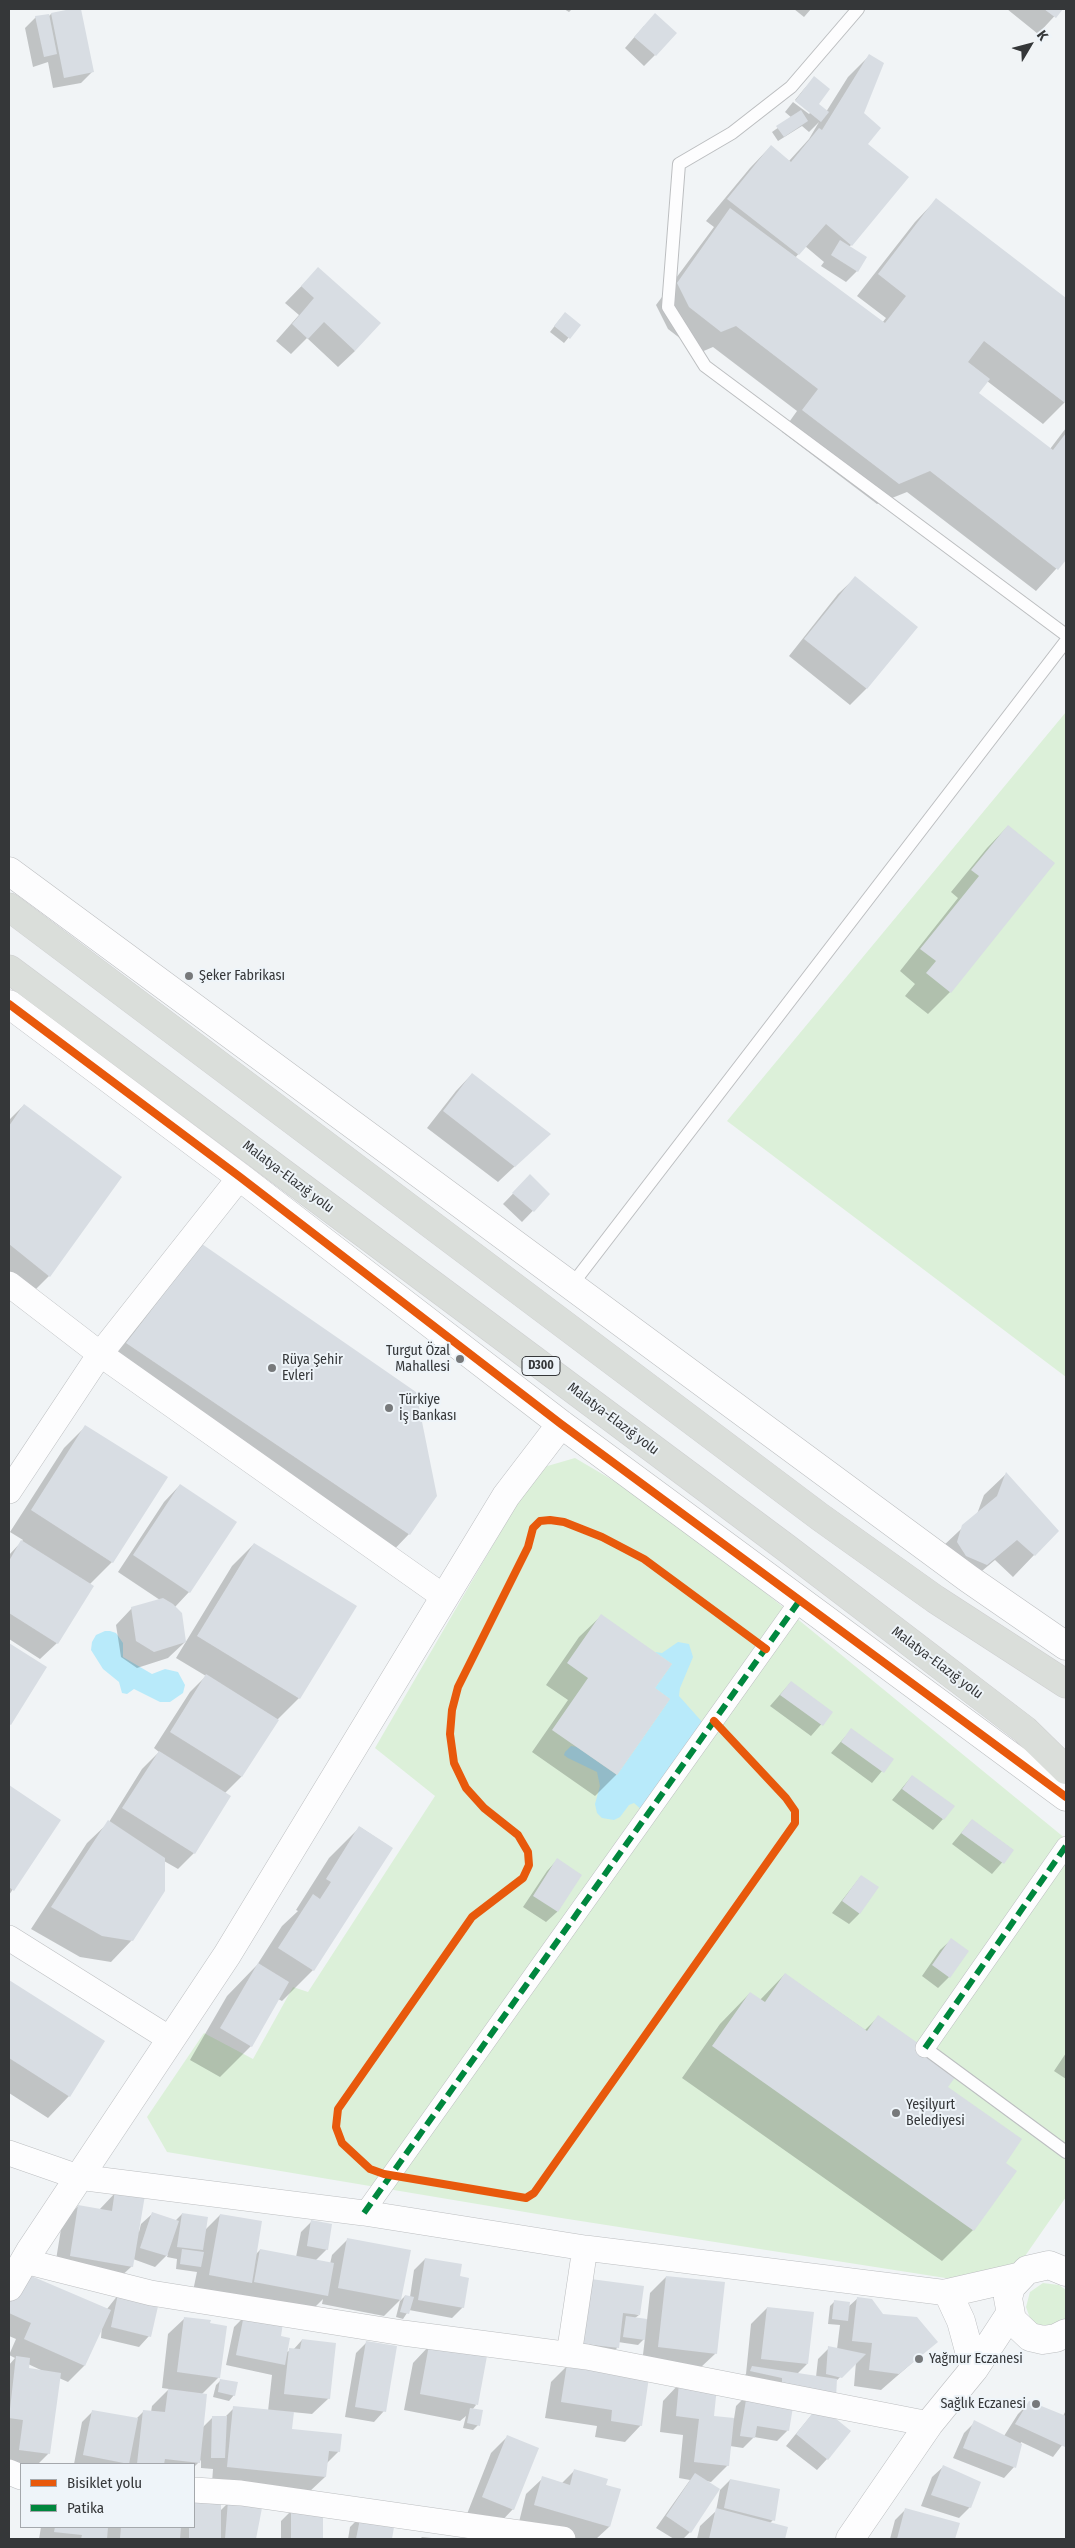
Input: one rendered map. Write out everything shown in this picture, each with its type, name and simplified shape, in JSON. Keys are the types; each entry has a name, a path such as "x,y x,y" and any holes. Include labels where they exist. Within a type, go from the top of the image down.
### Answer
{"highway":[{"path":"9,907 820,1517 935,1599 1066,1684"},
{"name":"Malatya-Elazığ yolu","path":"9,969 785,1547 1025,1730 1066,1770"}],"street":[{"path":"9,870 970,1579 1066,1646"},
{"path":"9,1004 240,1177 561,1424 1066,1797"},
{"path":"9,1491 100,1354 240,1177"},
{"path":"9,1284 100,1354 444,1597"},
{"path":"9,2287 78,2178 226,1955 506,1496 561,1424"},
{"path":"364,2214 800,1600"},
{"path":"1025,1730 1066,1751"},
{"path":"925,2048 1066,1846"},
{"path":"9,1938 170,2039"},
{"path":"9,2153 78,2178 364,2214 585,2248 948,2292 1009,2312 1020,2329 1053,2339"},
{"path":"850,2539 929,2424 974,2369 1009,2312 1010,2292 1028,2271 1066,2247"},
{"path":"569,2355 585,2248"},
{"path":"24,2261 151,2293 402,2332 569,2355 929,2424"},
{"path":"948,2292 1049,2266 1066,2272"},
{"path":"948,2292 960,2321 974,2369"},
{"path":"974,2369 1053,2339"},
{"path":"195,2490 241,2493 415,2529 563,2539"}],"lane":[{"path":"858,9 791,87 732,133 679,164 668,307 705,366 1066,636"},
{"path":"571,1286 1066,641"},
{"path":"925,2048 1066,2152"}],"green space":[{"path":"1066,712 1066,1377 727,1121"},
{"path":"575,1458 667,1512 1066,1839 1066,2197 1016,2269 984,2284 555,2217 167,2152 147,2117 204,2033 253,2059 293,1987 308,1992 435,1796 375,1748 526,1488 544,1467"},
{"path":"1043,2283 1059,2285 1066,2290 1066,2322 1043,2329 1031,2321 1026,2307 1030,2292"}],"water":[{"path":"110,1631 116,1633 123,1643 123,1657 152,1674 165,1669 178,1672 185,1685 183,1693 170,1702 160,1702 134,1689 127,1694 122,1693 119,1682 103,1669 91,1650 92,1642 96,1635"},
{"path":"678,1642 689,1644 693,1657 680,1688 679,1696 704,1724 643,1811 634,1803 629,1805 620,1817 614,1820 602,1818 597,1813 595,1804 600,1786 597,1772 568,1758 564,1755 565,1752 571,1746 577,1747 617,1775 670,1699 655,1688 672,1664 655,1652 662,1653"}],"building":[{"path":"81,9 94,72 64,78 51,13"},
{"path":"1044,9 1063,9 1056,18"},
{"path":"655,13 677,33 656,56 634,37"},
{"path":"49,14 57,54 44,57 35,16"},
{"path":"869,54 884,63 864,113 881,128 868,144 909,177 852,246 826,224 799,255 727,199 771,145 791,162 819,128 822,130"},
{"path":"814,76 830,89 819,104 829,112 821,122 795,101"},
{"path":"801,110 808,121 784,137 776,126"},
{"path":"936,198 1066,298 1065,403 984,341 968,362 990,379 979,393 1053,450 1066,433 1066,560 1058,570 930,471 899,484 802,410 818,389 736,326 721,332 689,307 677,283 730,208 885,323 906,296 878,274"},
{"path":"840,240 867,257 858,272 831,255"},
{"path":"318,267 381,323 355,351 324,322 308,339 292,324 314,298 301,286"},
{"path":"565,312 581,325 570,339 554,326"},
{"path":"855,576 918,627 867,689 804,639"},
{"path":"1008,825 1055,863 951,993 926,973 936,961 920,949 979,876 971,870"},
{"path":"472,1073 551,1134 515,1167 443,1111"},
{"path":"24,1104 122,1177 50,1277 9,1244 9,1126"},
{"path":"530,1174 550,1194 534,1212 512,1193"},
{"name":"Rüya Şehir Evleri","path":"202,1244 416,1392 437,1496 410,1535 126,1343"},
{"path":"85,1425 168,1477 113,1563 31,1510"},
{"path":"1006,1472 1059,1531 1035,1556 1017,1540 987,1565 966,1556 957,1542 962,1525 997,1496"},
{"path":"180,1484 237,1522 190,1593 133,1555"},
{"path":"21,1540 94,1586 58,1644 9,1613 9,1561"},
{"path":"254,1543 357,1606 300,1699 197,1636"},
{"path":"163,1598 182,1613 186,1642 154,1652 136,1641 131,1607"},
{"path":"601,1614 672,1664 655,1688 670,1699 617,1775 552,1730 588,1678 567,1663"},
{"path":"9,1643 47,1667 11,1725 9,1724"},
{"path":"206,1674 279,1720 242,1777 170,1732"},
{"path":"791,1681 833,1712 823,1726 780,1695"},
{"path":"851,1728 894,1759 884,1773 841,1742"},
{"path":"159,1751 231,1796 195,1854 122,1808"},
{"path":"912,1775 955,1806 944,1820 902,1789"},
{"path":"9,1785 61,1820 14,1891 9,1887"},
{"path":"972,1819 1014,1850 1004,1864 961,1833"},
{"path":"108,1820 165,1858 165,1891 133,1941 102,1936 51,1907"},
{"path":"359,1826 393,1848 314,1971 278,1948 313,1894 320,1899 331,1882 326,1879"},
{"path":"557,1858 582,1875 558,1912 533,1896"},
{"path":"861,1875 879,1887 860,1914 842,1901"},
{"path":"951,1938 969,1951 950,1978 932,1965"},
{"path":"258,1963 289,1982 252,2047 220,2028"},
{"name":"Yeşilyurt Belediyesi","path":"785,1973 867,2031 878,2015 959,2072 948,2087 1022,2139 1006,2163 1017,2171 974,2231 712,2046 750,1992 765,2002"},
{"path":"9,1980 105,2041 70,2097 9,2058"},
{"path":"115,2190 145,2195 133,2267 70,2256 78,2205 112,2211"},
{"path":"152,2212 179,2221 167,2256 140,2248"},
{"path":"182,2213 208,2217 203,2250 177,2247"},
{"path":"220,2214 262,2221 252,2283 209,2275"},
{"path":"311,2220 332,2224 328,2250 307,2246"},
{"path":"347,2238 411,2250 401,2300 338,2288"},
{"path":"182,2249 204,2252 201,2267 180,2264"},
{"path":"260,2249 334,2263 328,2296 254,2282"},
{"path":"425,2258 462,2264 460,2276 469,2278 464,2308 418,2300"},
{"path":"22,2272 111,2310 85,2366 24,2339 31,2323 9,2313 9,2300"},
{"path":"666,2276 725,2282 717,2354 658,2347"},
{"path":"583,2278 644,2286 640,2315 623,2313 619,2348 575,2343"},
{"path":"118,2294 159,2302 151,2337 111,2327"},
{"path":"405,2295 414,2297 409,2314 400,2312"},
{"path":"857,2297 872,2299 883,2314 917,2317 938,2342 899,2374 869,2370 872,2343 852,2341"},
{"path":"834,2300 850,2302 848,2321 832,2319"},
{"path":"767,2307 814,2312 808,2364 761,2359"},
{"path":"244,2315 283,2323 281,2336 290,2338 285,2365 236,2355"},
{"path":"626,2316 647,2319 645,2340 623,2337"},
{"path":"184,2317 211,2320 210,2323 227,2326 220,2378 177,2372"},
{"path":"302,2339 336,2343 330,2399 284,2394 289,2348 300,2349"},
{"path":"366,2341 397,2346 386,2412 355,2407"},
{"path":"429,2345 487,2356 478,2405 420,2394"},
{"path":"828,2346 866,2354 842,2378 826,2374"},
{"path":"16,2356 30,2358 29,2368 61,2373 50,2454 19,2450 23,2420 9,2418"},
{"path":"567,2364 649,2377 642,2426 611,2421 612,2410 561,2402"},
{"path":"752,2366 837,2379 836,2398 782,2391 782,2378 750,2371"},
{"path":"220,2379 238,2382 235,2396 218,2392"},
{"path":"679,2383 717,2387 714,2416 734,2418 729,2466 694,2462 699,2419 676,2416"},
{"path":"168,2389 207,2394 200,2463 165,2459 164,2463 137,2463 143,2410 165,2412"},
{"path":"747,2394 794,2401 789,2431 757,2426 755,2438 740,2436"},
{"path":"1029,2401 1066,2416 1065,2447 1015,2424"},
{"path":"819,2405 851,2431 828,2460 796,2434"},
{"path":"233,2406 294,2412 292,2429 342,2434 340,2452 329,2451 326,2477 227,2467"},
{"path":"470,2408 483,2410 480,2426 467,2423"},
{"path":"92,2410 138,2418 129,2463 83,2455"},
{"path":"212,2416 227,2416 225,2458 211,2458"},
{"path":"974,2420 1022,2444 1016,2468 963,2448"},
{"path":"507,2435 539,2448 514,2510 482,2497"},
{"path":"943,2465 981,2482 971,2508 931,2495"},
{"path":"574,2469 608,2479 606,2485 621,2489 610,2527 534,2505 542,2476 570,2485"},
{"path":"695,2473 720,2489 691,2533 666,2516"},
{"path":"730,2479 780,2489 775,2521 724,2508"},
{"path":"195,2500 221,2500 221,2539 189,2539 189,2528 195,2528"},
{"path":"228,2501 262,2508 256,2539 225,2539"},
{"path":"716,2508 788,2527 785,2539 709,2539"},
{"path":"905,2508 960,2523 955,2539 897,2539"},
{"path":"291,2509 323,2509 323,2539 291,2539"},
{"path":"361,2514 395,2521 392,2539 356,2539"},
{"path":"55,2528 108,2528 107,2539 81,2539 82,2535 54,2532"},
{"path":"121,2528 181,2528 180,2539 120,2539"}],"marked path":[{"path":"364,2213 800,1600"},
{"path":"925,2048 1066,1846"}],"cycle path":[{"path":"9,1004 240,1177 561,1424 1066,1797"},
{"path":"714,1721 786,1798 795,1811 795,1823 534,2193 526,2198 384,2174 370,2169 342,2143 336,2127 338,2109 472,1917 523,1878 529,1865 528,1852 518,1835 484,1808 466,1788 454,1763 450,1734 452,1710 458,1687 528,1547 533,1528 540,1521 550,1520 564,1522 602,1537 644,1559 766,1649"}],"place":[{"name":"Şeker Fabrikası","path":"189,976"},
{"name":"Turgut Özal Mahallesi","path":"460,1359"},
{"name":"Rüya Şehir Evleri","path":"272,1368"},
{"name":"Türkiye İş Bankası","path":"389,1408"},
{"name":"Yeşilyurt Belediyesi","path":"896,2113"},
{"name":"Yağmur Eczanesi","path":"919,2359"},
{"name":"Sağlık Eczanesi","path":"1036,2404"}]}
